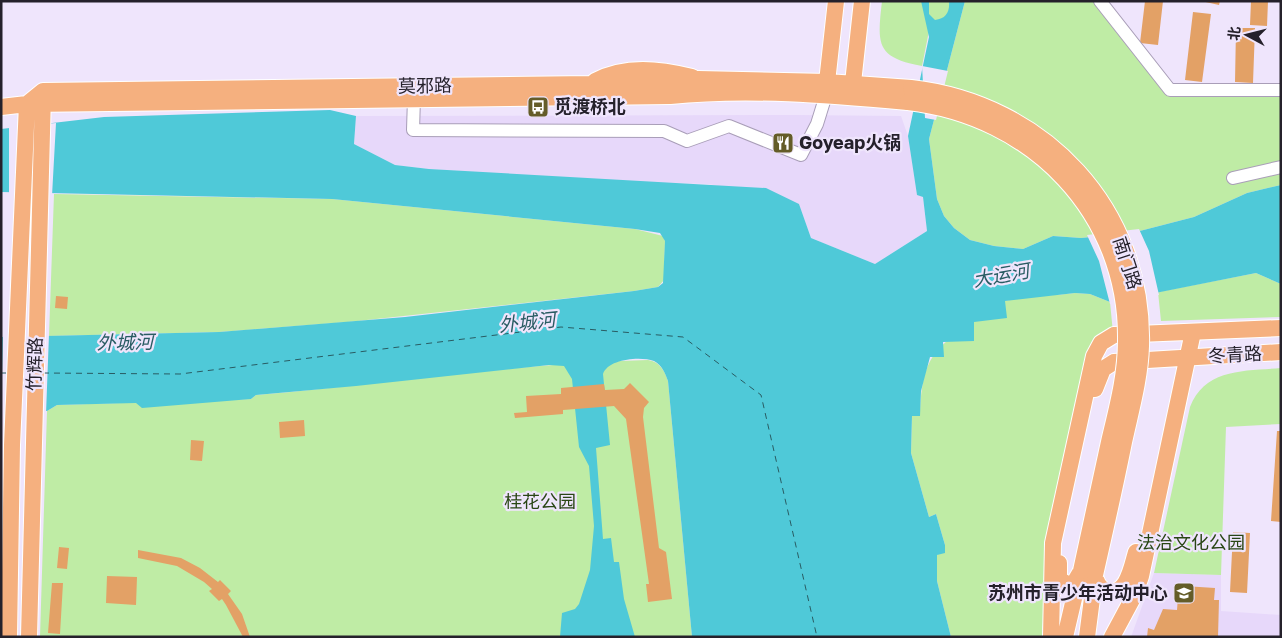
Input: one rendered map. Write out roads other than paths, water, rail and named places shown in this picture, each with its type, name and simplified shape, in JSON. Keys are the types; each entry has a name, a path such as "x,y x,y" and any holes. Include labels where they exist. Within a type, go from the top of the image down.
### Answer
{"main road":[{"path":"826,88 836,1"},
{"path":"852,90 862,1"},
{"name":"莫邪路","path":"1,107 38,100 591,84 614,73 635,70 676,73 698,79 826,88"},
{"name":"莫邪路","path":"38,100 670,96 698,93 826,88"},
{"name":"南门路","path":"826,88 909,95 944,93 975,102 1006,115 1041,137 1072,164 1093,190 1111,218 1125,248 1140,312 1140,362 1088,573 1065,637"},
{"name":"竹辉路","path":"9,637 12,445 34,125 38,100"},
{"name":"竹辉路","path":"29,637 33,446 34,125"},
{"name":"冬青路","path":"1051,637 1053,544 1095,352 1101,343 1112,336 1281,328"},
{"path":"1112,637 1134,596 1143,568 1188,332"},
{"name":"冬青路","path":"1088,573 1070,584 1062,583 1058,577 1059,562 1098,377 1105,366 1114,362 1281,352"},
{"path":"1088,573 1100,587 1112,592 1121,588 1130,574 1183,358"},
{"name":"南门路","path":"1087,637 1088,573"}],"street":[{"path":"1100,1 1170,90 1281,90"},
{"path":"414,98 413,130 664,131 687,141 729,126 801,156 817,124 826,88"},
{"path":"1233,178 1281,166"},
{"path":"1119,637 1134,596"}],"water":[{"path":"921,1 929,1 929,14 935,20 945,16 949,8 949,1 965,1 929,139 937,199 944,216 954,228 970,240 994,246 1023,249 1053,236 1081,238 1132,233 1194,217 1247,193 1281,185 1281,284 1256,273 1110,302 1090,294 1075,293 1005,301 1007,318 974,322 974,341 943,342 944,357 930,357 921,391 920,416 912,416 911,453 929,517 936,514 945,545 945,553 937,555 937,581 951,637 692,637 668,381 664,372 654,361 641,359 625,360 606,369 603,374 610,445 596,448 603,539 611,538 614,562 619,562 624,599 635,637 560,637 562,613 575,609 579,604 590,570 594,526 589,466 579,447 572,379 564,366 549,365 256,395 251,399 142,408 136,403 57,405 47,411 1,410 1,337 219,332 405,317 634,291 658,287 663,283 665,241 660,233 635,229 332,199 1,192 1,129 104,117 330,110 356,116 354,144 395,165 429,169 766,188 799,204 811,238 875,264 927,231 923,197 917,195 908,136 929,37"}],"place":[{"name":"觅渡桥北","path":"538,107"},
{"name":"Goyeap火锅","path":"783,143"},
{"name":"苏州市青少年活动中心","path":"1184,593"}],"water label":[{"name":"大运河","path":"1001,275"},
{"name":"外城河","path":"527,322"},
{"name":"外城河","path":"125,342"}],"park label":[{"name":"桂花公园","path":"540,502"},
{"name":"法治文化公园","path":"1191,543"}]}
